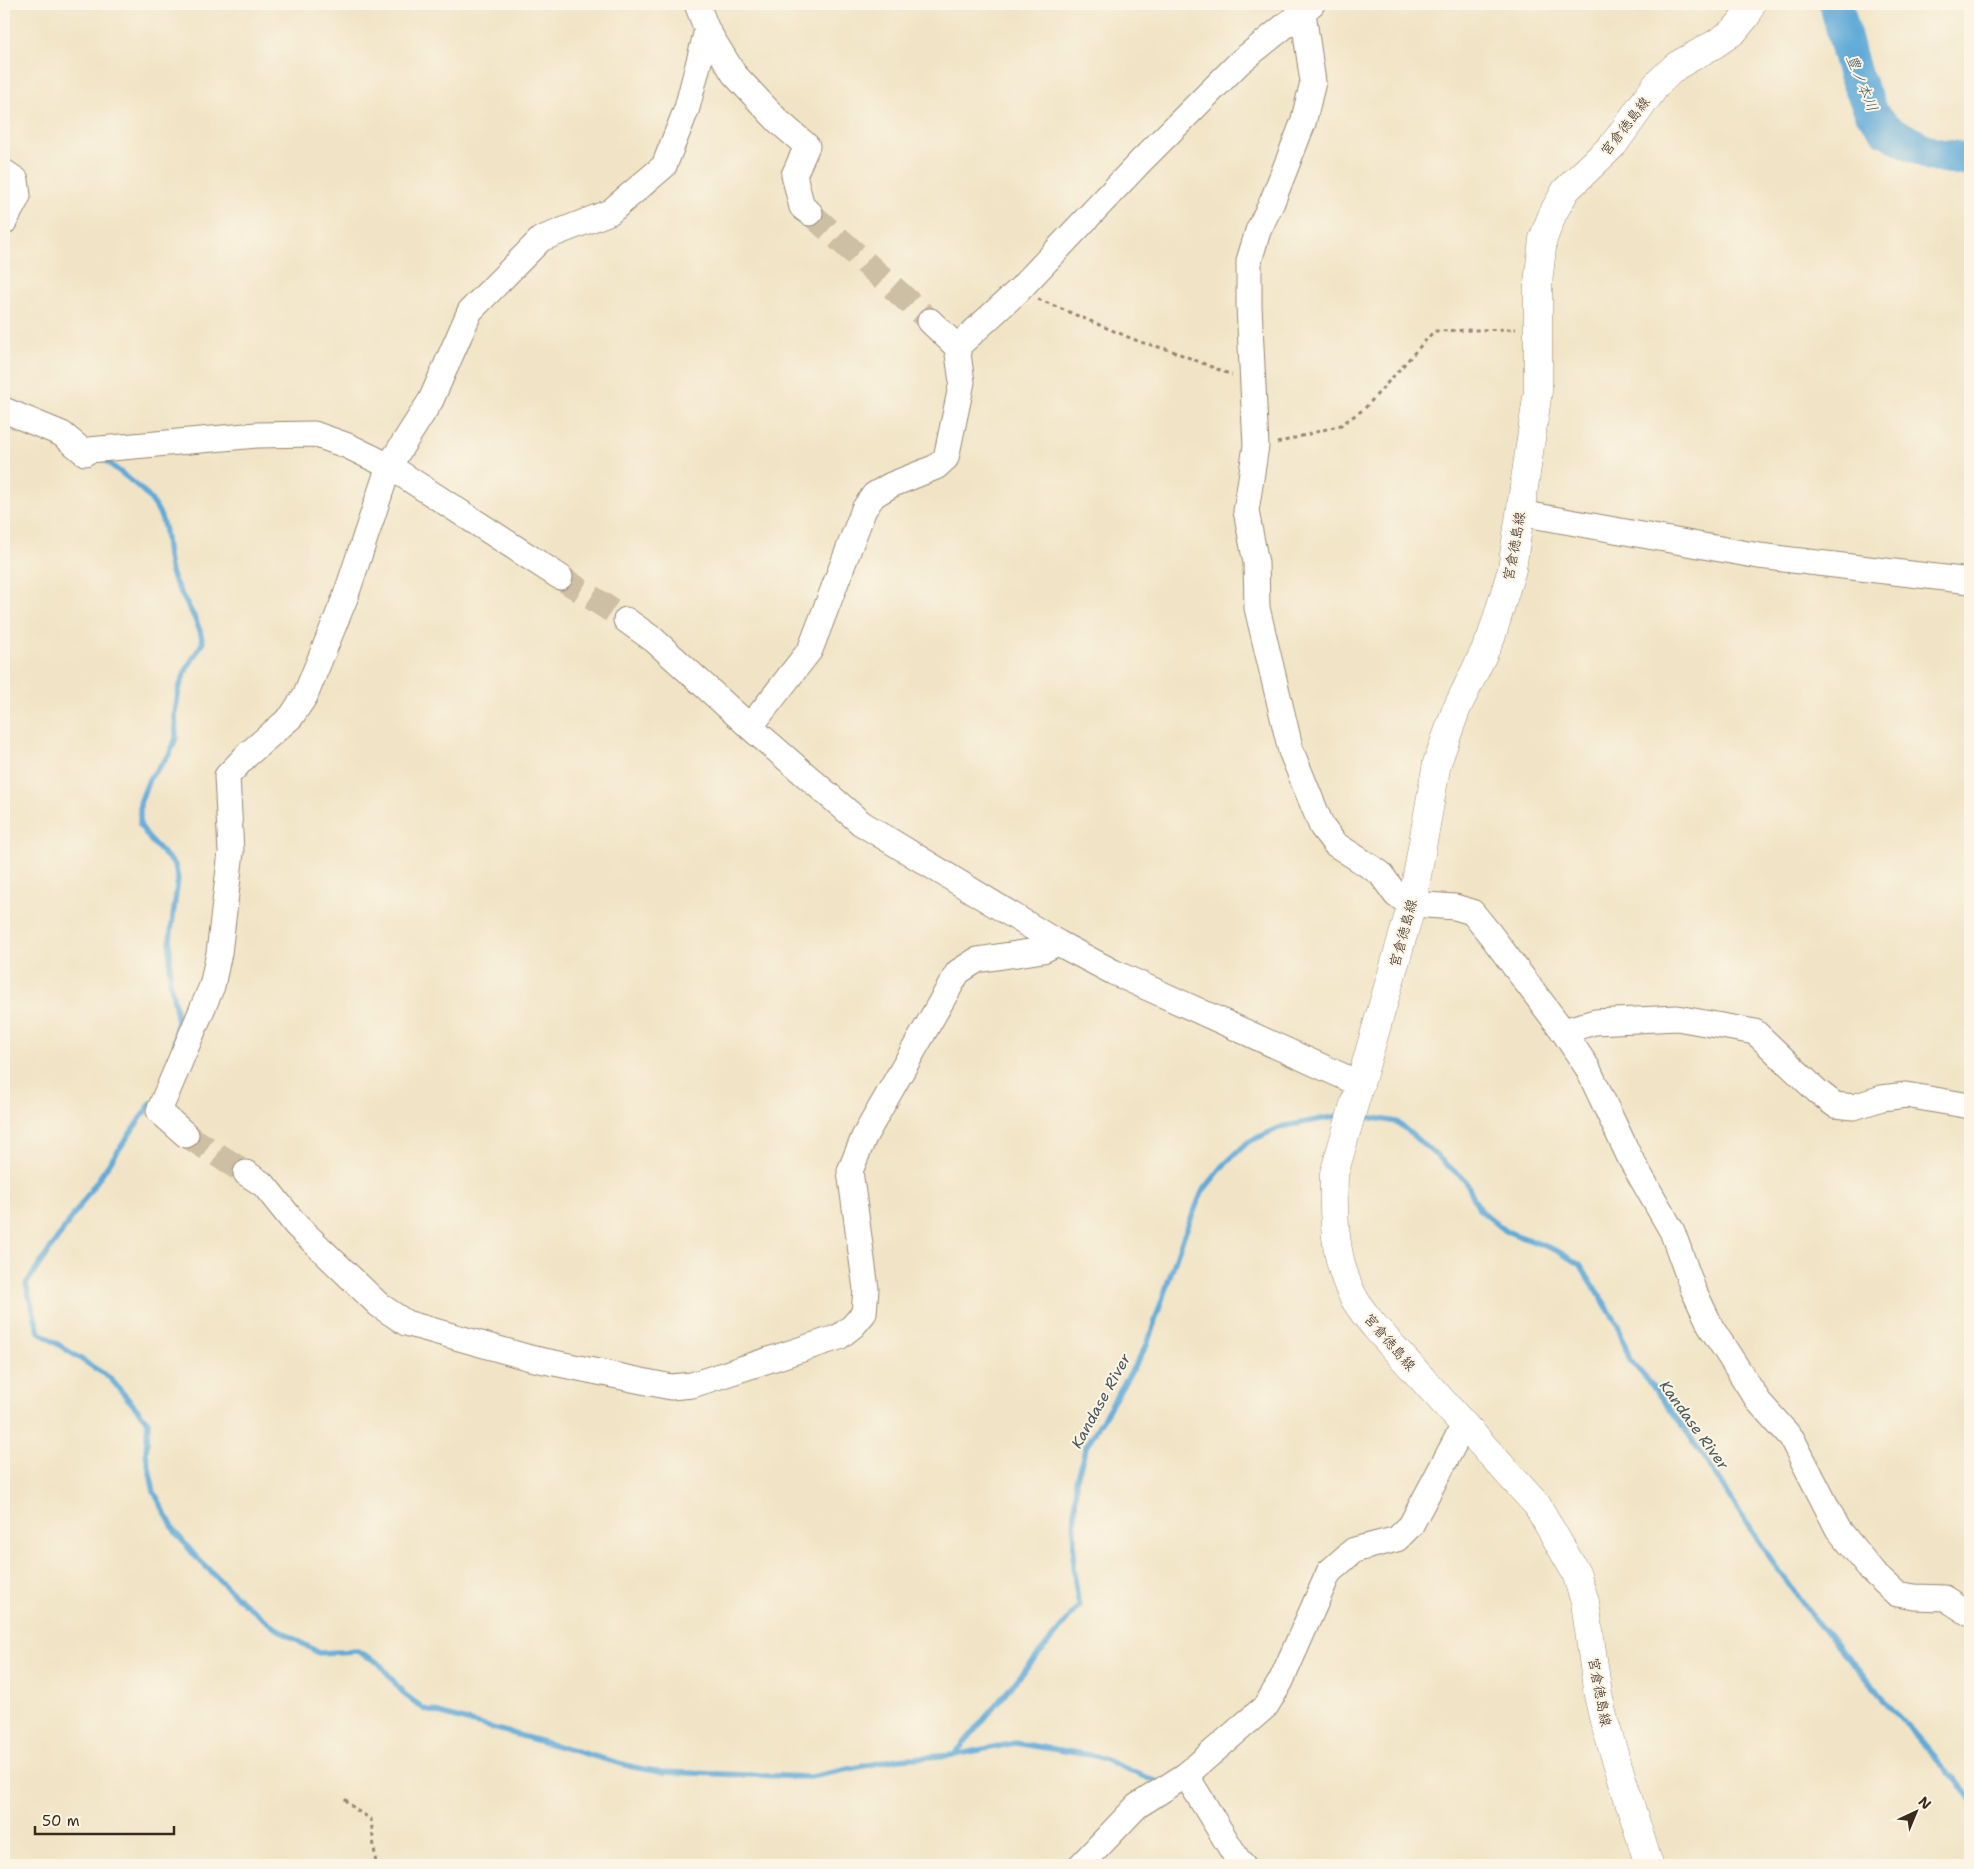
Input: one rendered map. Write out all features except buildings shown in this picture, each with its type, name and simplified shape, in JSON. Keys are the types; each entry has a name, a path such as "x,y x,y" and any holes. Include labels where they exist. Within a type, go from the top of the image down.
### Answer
{"main road":[{"name":"宮倉徳島線","path":"1649,1865 1604,1721 1598,1695 1585,1602 1576,1573 1537,1505 1376,1328 1353,1297 1342,1266 1333,1212 1334,1174 1412,904 1437,763 1456,710 1491,638 1503,604 1512,569 1538,391 1538,284 1543,239 1553,213 1566,190 1614,144 1657,84 1676,66 1716,44 1734,31 1748,15 1752,4"}],"street":[{"path":"697,4 707,30 734,74 778,121 807,146 794,174 802,207 810,213"},
{"path":"957,347 1019,290 1141,161 1240,62 1308,8"},
{"path":"1308,8 1313,82 1303,124 1272,202 1258,230 1249,261 1252,386 1256,446 1246,511 1256,563 1257,608 1292,751 1322,827 1335,844 1380,874 1396,896 1412,904 1455,907 1472,912 1587,1067 1630,1158 1672,1231 1693,1289 1712,1329 1759,1402 1792,1439 1838,1529 1873,1572 1897,1594 1945,1598 1970,1614"},
{"path":"186,1135 158,1111 212,986 219,953 231,852 227,776 247,755 291,717 305,696 345,598 389,466 431,400 470,310 541,239 610,212 664,166 687,108 707,30"},
{"path":"4,172 16,180 18,196 4,222"},
{"path":"750,727 810,650 864,509 874,495 891,485 936,467 946,458 962,382 957,347 930,321"},
{"path":"4,410 62,434 85,453 94,450 257,435 314,434 348,446 389,466 560,577"},
{"path":"1520,513 1759,556 1970,581"},
{"path":"626,620 654,640 750,727 861,823 1058,943 1112,972 1360,1084"},
{"path":"246,1173 264,1185 296,1225 379,1305 406,1322 530,1358 671,1387 692,1385 839,1337 853,1326 864,1312 866,1289 850,1171 864,1137 958,972 977,960 1043,950 1058,943"},
{"path":"1562,1031 1595,1022 1677,1018 1755,1032 1817,1091 1835,1105 1854,1107 1882,1098 1906,1094 1970,1106"},
{"path":"1081,1865 1137,1806 1186,1775 1266,1706 1281,1681 1329,1572 1354,1550 1396,1539 1411,1525 1464,1425"},
{"path":"1186,1775 1238,1860 1243,1865"}],"path":[{"path":"1019,290 1140,342 1226,372 1252,386"},
{"path":"1256,446 1305,437 1341,425 1364,409 1434,331 1486,328 1539,330"},
{"path":"345,1799 356,1810 371,1819 376,1865"}],"waterway":[{"name":"豊ノ本川","path":"1836,4 1854,72 1871,111 1886,130 1931,154 1970,160"},
{"path":"102,457 144,492 157,510 166,534 171,573 194,617 203,642 187,668 179,688 175,713 176,738 169,755 149,779 140,803 140,825 151,841 175,865 178,879 170,939 170,981 177,1016 175,1047"},
{"path":"151,1103 26,1284 39,1332 110,1378 148,1422 146,1454 154,1492 176,1533 196,1557 238,1598 274,1627 319,1653 358,1651 379,1663 404,1694 424,1709 633,1767 661,1772 810,1777 898,1759 954,1755 1015,1743 1096,1756 1160,1783"},
{"name":"Kandase River","path":"954,1755 1079,1606 1073,1567 1076,1481 1086,1447 1147,1345 1181,1243 1202,1192 1223,1166 1248,1142 1281,1127 1343,1115"},
{"name":"Kandase River","path":"1368,1117 1397,1122 1466,1181 1479,1209 1506,1231 1558,1251 1580,1265 1617,1323 1630,1360 1651,1384 1689,1435 1761,1545 1809,1612 1970,1798"}],"tunnel":[{"path":"810,213 930,321"},
{"path":"560,577 626,620"},
{"path":"186,1135 246,1173"}]}
